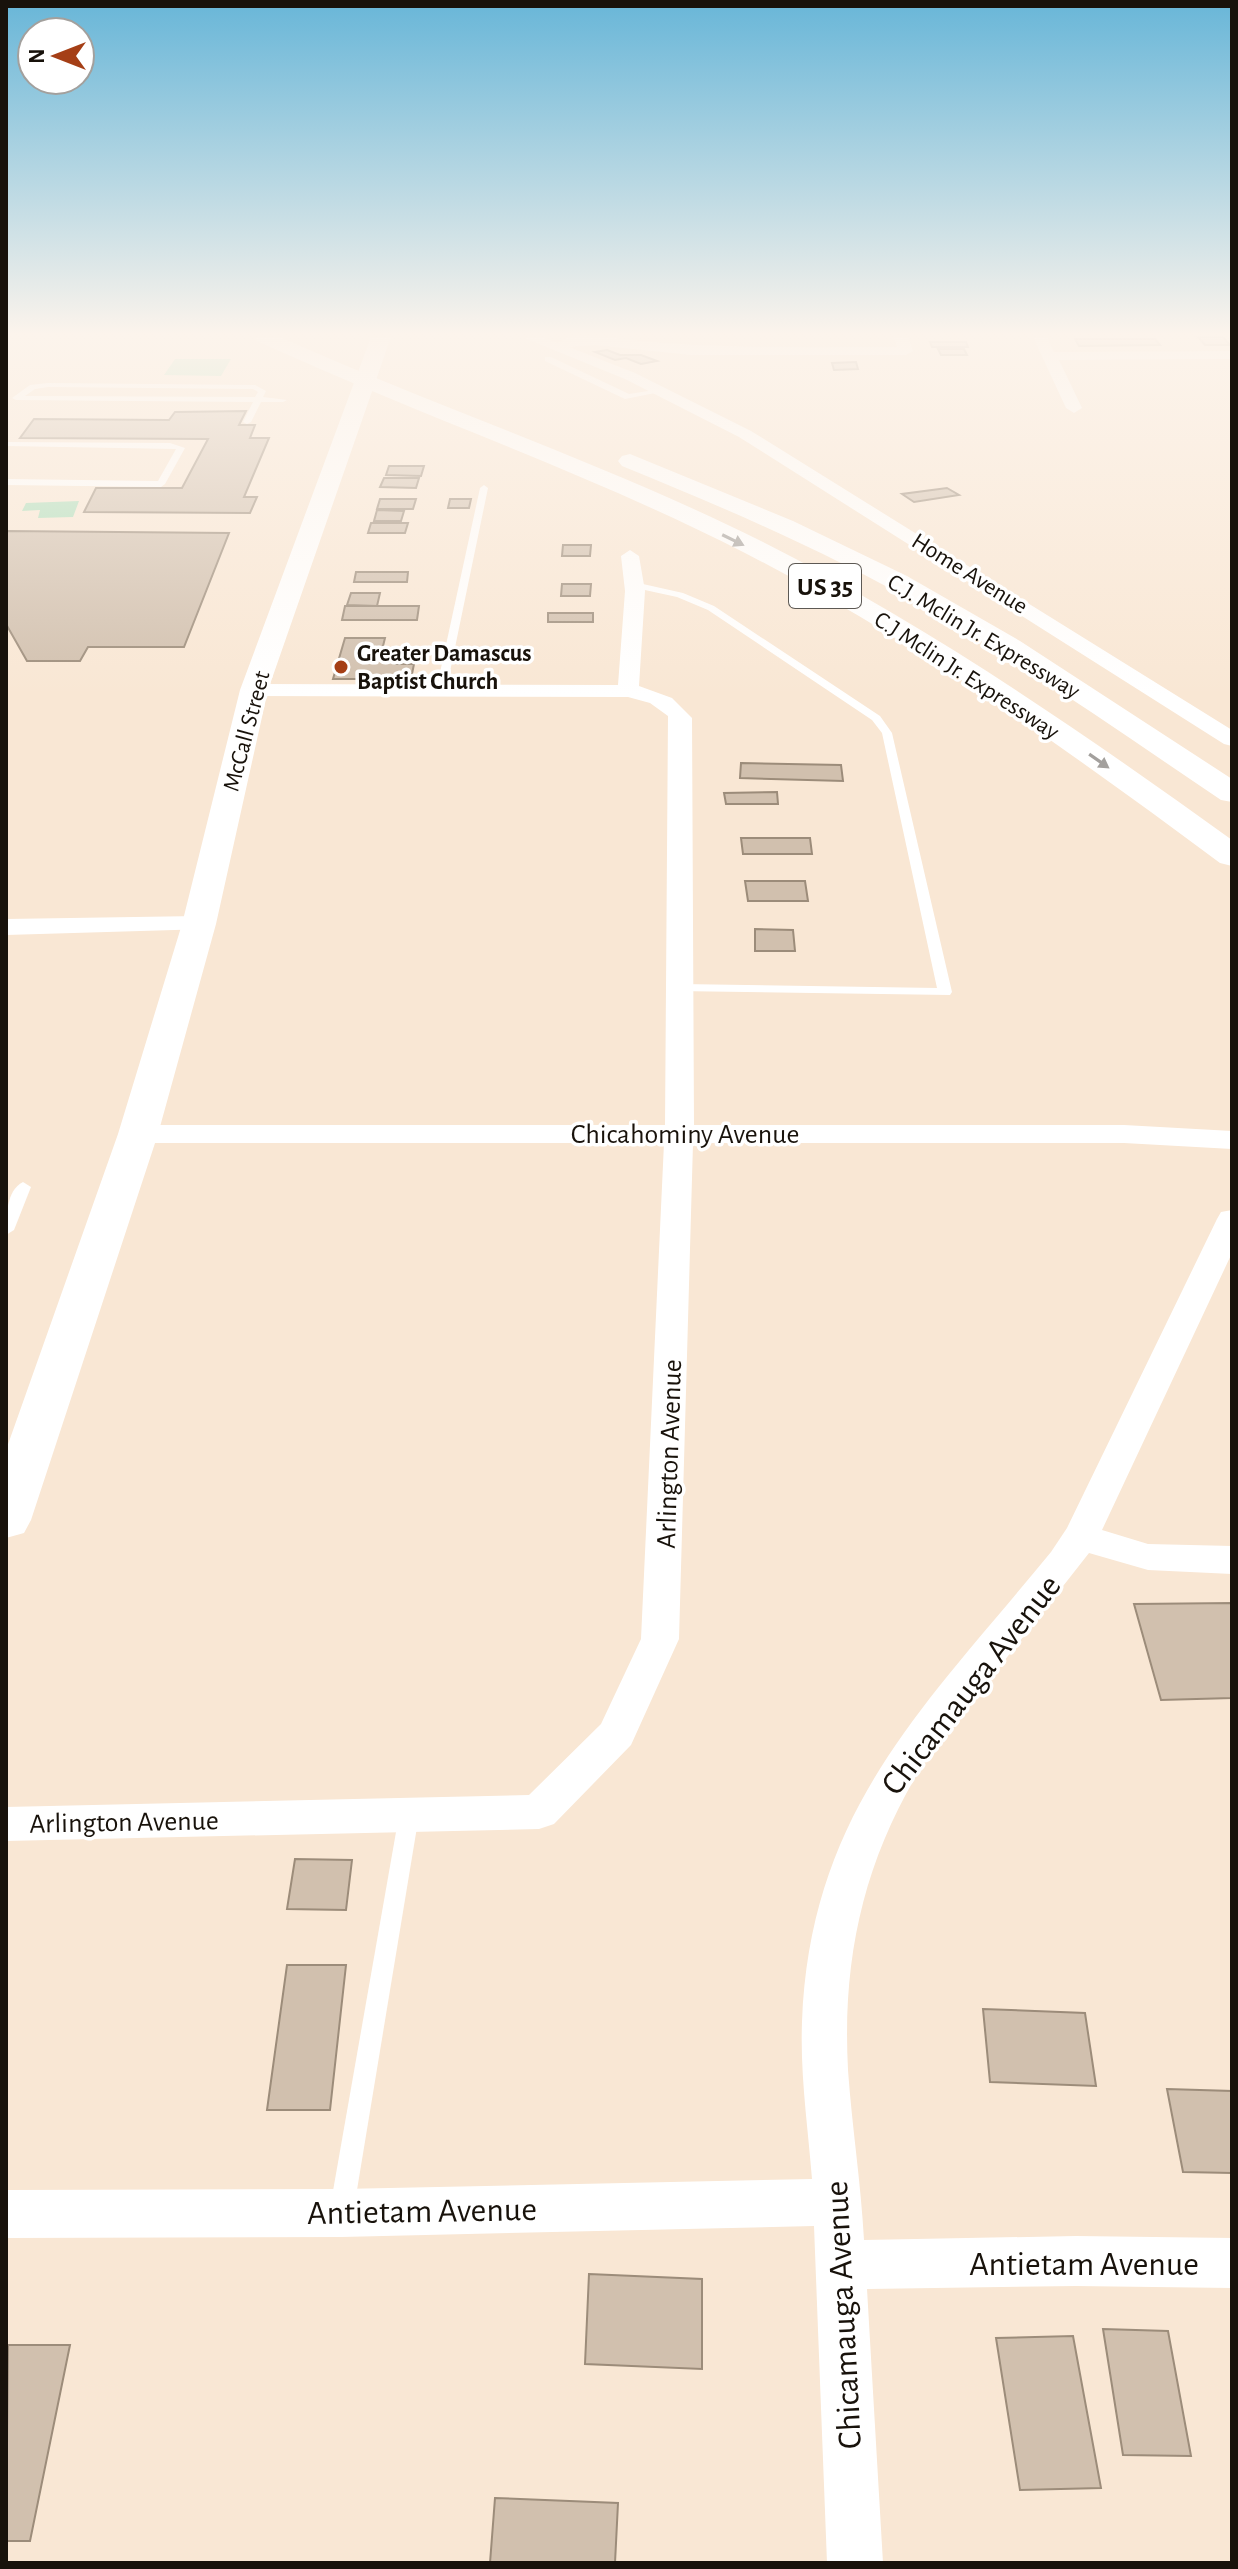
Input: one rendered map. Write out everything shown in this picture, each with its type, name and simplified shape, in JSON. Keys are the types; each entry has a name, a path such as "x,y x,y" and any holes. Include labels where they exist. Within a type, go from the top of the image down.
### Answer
{"main road":[{"name":"McCall Street","path":"6,1520 138,1134 199,924 254,690 338,457"},
{"name":"C.J Mclin Jr. Expressway","path":"544,457 693,520 817,581 936,652 1056,731 1232,856"},
{"name":"C.J. Mclin Jr. Expressway","path":"617,457 817,541 935,603 1081,693 1232,793"}],"street":[{"name":"Home Avenue","path":"783,457 1232,739"},
{"path":"628,691 634,585 630,556"},
{"name":"Arlington Avenue","path":"6,1824 539,1812 617,1734 660,1639 679,1134 681,718 674,708 661,700 628,691 254,690"},
{"path":"6,927 199,924"},
{"name":"Chicahominy Avenue","path":"138,1134 1124,1134 1232,1140"},
{"name":"Chicamauga Avenue","path":"855,2563 838,2201 825,2067 829,1960 840,1897 868,1819 910,1752 1064,1562 1098,1506 1232,1219"},
{"path":"1080,1537 1148,1557 1232,1560"},
{"name":"Antietam Avenue","path":"6,2214 341,2213 553,2207 770,2206 838,2201"},
{"name":"Antietam Avenue","path":"840,2262 886,2266 1076,2261 1232,2263"}],"lane":[{"path":"6,482 161,484 176,457"},
{"path":"441,691 484,488"},
{"path":"634,585 680,595 711,608 876,718 887,733 945,992 680,988"},
{"path":"6,1230 23,1187"},
{"path":"341,2213 409,1815"}],"green space":[{"path":"79,501 73,517 38,518 40,510 22,511 26,503"}],"building":[{"path":"199,457 261,457 244,497 257,497 250,513 84,512 96,488 182,488"},
{"path":"389,466 424,466 421,476 386,475"},
{"path":"384,478 419,478 416,488 380,487"},
{"path":"947,488 959,495 914,502 902,494"},
{"path":"380,499 416,499 413,509 377,509"},
{"path":"450,499 471,499 469,508 448,508"},
{"path":"377,510 404,511 401,521 374,521"},
{"path":"371,523 408,523 405,533 368,533"},
{"path":"6,531 229,533 184,647 88,647 80,661 27,661 6,624"},
{"path":"563,545 591,545 590,556 562,556"},
{"path":"356,572 408,572 407,582 354,582"},
{"path":"562,584 591,584 590,596 561,596"},
{"path":"351,593 380,593 377,606 347,605"},
{"path":"345,606 419,606 417,620 342,620"},
{"path":"548,613 593,613 593,622 548,622"},
{"path":"345,638 385,638 382,650 399,651 396,664 414,664 411,679 333,679"},
{"path":"741,763 841,765 843,781 740,778"},
{"path":"777,792 778,804 726,804 724,793"},
{"path":"741,838 810,838 812,854 743,854"},
{"path":"745,881 805,881 808,901 748,901"},
{"path":"755,929 793,930 795,951 755,951"},
{"path":"1232,1603 1232,1698 1161,1700 1134,1604"},
{"path":"295,1859 352,1860 346,1910 287,1909"},
{"path":"287,1965 346,1965 330,2110 267,2110"},
{"path":"983,2009 1085,2013 1096,2086 990,2082"},
{"path":"1167,2089 1232,2091 1232,2173 1183,2172"},
{"path":"589,2274 702,2279 702,2369 585,2364"},
{"path":"1103,2329 1168,2331 1191,2456 1123,2455"},
{"path":"1073,2336 1101,2488 1020,2490 996,2338"},
{"path":"8,2345 70,2345 30,2541 6,2541"},
{"path":"495,2498 618,2503 615,2563 490,2563"}],"place":[{"name":"Greater Damascus Baptist Church","path":"341,667"}]}
